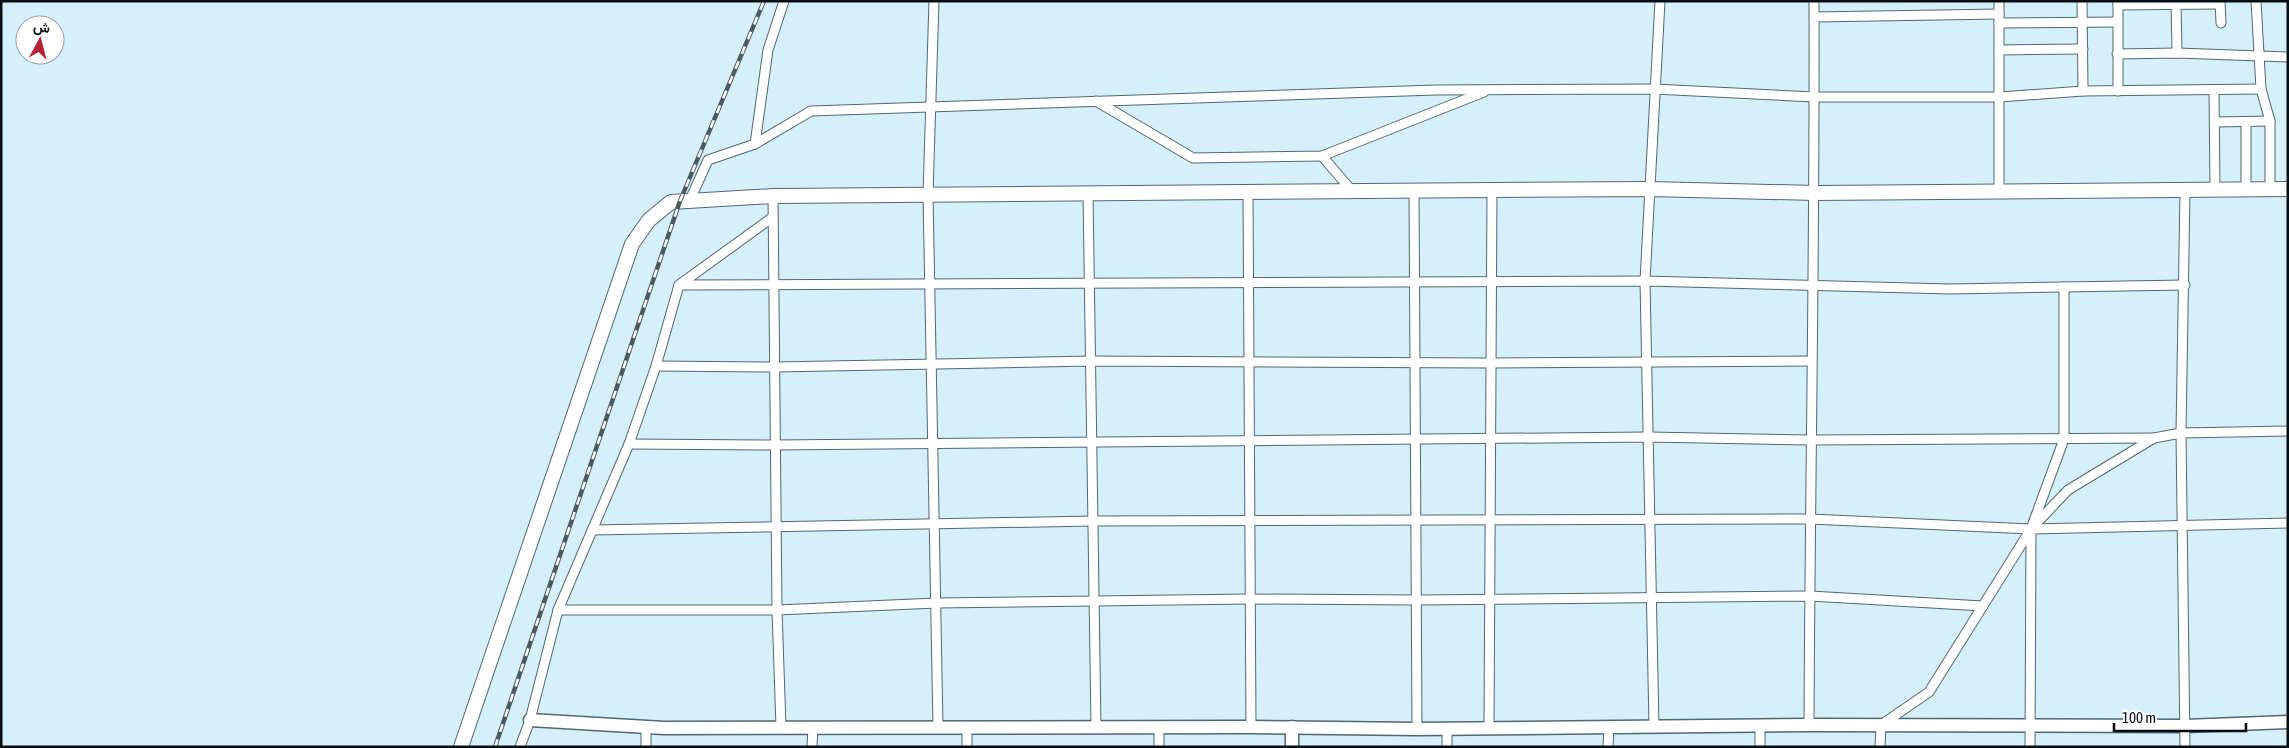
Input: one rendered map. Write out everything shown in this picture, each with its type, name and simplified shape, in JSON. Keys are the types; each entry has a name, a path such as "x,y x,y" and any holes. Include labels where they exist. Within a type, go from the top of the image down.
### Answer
{"main road":[{"path":"461,747 632,244 649,220 671,202 773,196 1414,190 1650,189 1815,193 2288,189"}],"street":[{"path":"755,144 768,50 784,1"},
{"path":"934,1 928,194 938,727"},
{"path":"1654,727 1645,281 1660,1"},
{"path":"1809,725 1811,361 1815,193 1814,1"},
{"path":"1999,1 1999,192"},
{"path":"2082,1 2083,91"},
{"path":"2256,1 2261,89 2270,121 2270,189"},
{"path":"2118,91 2118,3 2220,3 2221,23"},
{"path":"2176,3 2177,53"},
{"path":"1814,17 1999,18 2117,22"},
{"path":"1999,50 2083,49"},
{"path":"2117,54 2177,53 2288,57"},
{"path":"690,200 708,160 755,144 811,111 1096,100 1489,90 1654,88 1814,97 2000,97 2083,91 2261,89"},
{"path":"1096,100 1193,158 1322,156 1489,90"},
{"path":"2214,91 2215,191"},
{"path":"2215,122 2270,121"},
{"path":"2246,122 2246,190"},
{"path":"1322,156 1352,191"},
{"path":"1414,190 1417,729"},
{"path":"1489,727 1492,190"},
{"path":"2185,191 2181,433 2185,747"},
{"path":"1248,192 1251,726"},
{"path":"1088,193 1096,727"},
{"path":"773,196 777,610 781,727"},
{"path":"520,747 530,720 558,610 629,444 656,366 679,285 773,217"},
{"path":"679,285 1645,281 1950,289 2184,285"},
{"path":"2030,747 2031,529 2064,439 2064,287"},
{"path":"656,366 775,367 1091,361 1491,363 1811,361"},
{"path":"629,444 1250,442 1648,437 1811,440 2064,439 2154,438 2181,433 2288,431"},
{"path":"1881,725 1929,692 2031,529 2068,490 2154,438"},
{"path":"592,530 1093,521 1810,519 2031,529 2288,523"},
{"path":"558,610 777,610 936,603 1250,599 1490,600 1810,596 1983,606"},
{"path":"530,720 646,727 1251,726 1417,729 1760,725 2185,726 2288,722"},
{"path":"1760,725 1760,747"},
{"path":"1880,747 1881,725"},
{"path":"646,727 646,747"},
{"path":"812,747 814,727"},
{"path":"967,727 968,747"},
{"path":"1159,727 1159,747"},
{"path":"1292,727 1292,747"},
{"path":"1608,747 1609,727"},
{"path":"1447,728 1448,747"}],"railway":[{"path":"495,747 680,201 764,1"}]}
